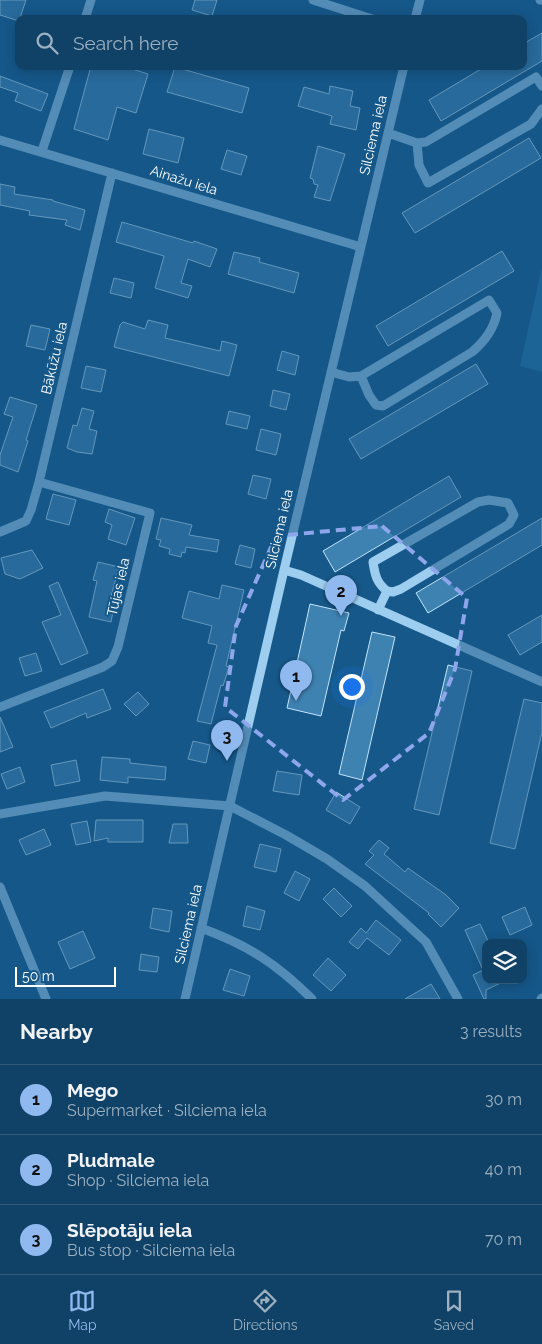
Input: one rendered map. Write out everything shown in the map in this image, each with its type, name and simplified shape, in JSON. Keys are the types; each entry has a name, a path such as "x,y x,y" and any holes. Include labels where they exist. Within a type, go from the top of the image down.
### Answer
{"street":[{"path":"86,15 91,0"},
{"path":"313,0 360,15"},
{"path":"416,15 420,0"},
{"path":"42,151 69,70"},
{"name":"Silciema iela","path":"185,999 284,570 403,70"},
{"path":"388,133 417,143 426,142 536,77 542,86"},
{"path":"417,143 419,165 428,183 531,124 542,109"},
{"name":"Ainažu iela","path":"0,140 361,247"},
{"name":"Bākūžu iela","path":"0,532 26,521 31,510 112,173"},
{"path":"331,372 348,377 361,376 489,300 497,313 495,324 479,347 383,406 376,405 369,395 361,376"},
{"name":"Tūjas iela","path":"0,707 103,666 112,660 118,647 150,513 39,482"},
{"path":"489,500 508,503 514,514 509,524 401,588 393,592 387,591 379,585 375,577 373,562 478,502 489,500"},
{"path":"284,570 301,575 541,680"},
{"path":"378,610 387,591"},
{"path":"0,814 105,796 230,806 286,835 326,859 365,886 426,942 458,999"},
{"path":"0,887 46,999"},
{"path":"201,928 225,937 276,965 312,999"}],"highlighted area":[{"path":"382,526 467,598 455,669 429,733 343,800 225,707 236,626 276,536"}],"shaded area":[{"path":"542,267 542,372 520,366"}],"building":[{"path":"0,0 26,0 21,15 15,15 15,20 0,15"},
{"path":"195,0 217,0 212,15 192,10"},
{"path":"542,33 542,61 527,70 527,42"},
{"path":"90,70 136,70 148,74 136,113 117,107 108,140 74,129"},
{"path":"174,70 186,70 249,88 242,113 167,92"},
{"path":"479,70 527,70 441,121 429,100"},
{"path":"0,76 48,94 41,111 15,101 18,93 0,87"},
{"path":"330,86 353,91 350,106 360,108 356,130 330,124 332,116 298,106 304,87 329,94"},
{"path":"149,129 184,138 178,163 143,154"},
{"path":"529,138 541,158 415,233 402,213"},
{"path":"318,146 345,154 330,201 314,197 318,185 314,184 313,179 310,178"},
{"path":"227,150 247,156 241,175 221,169"},
{"path":"0,184 15,187 14,194 53,200 85,210 80,230 65,225 67,220 29,215 30,211 0,205"},
{"path":"122,222 217,249 210,267 188,259 181,283 192,286 188,298 155,288 164,256 116,242"},
{"path":"502,251 514,271 388,346 376,326"},
{"path":"234,252 260,258 259,262 299,273 294,293 228,274"},
{"path":"114,278 134,283 131,298 110,293"},
{"path":"148,320 168,325 165,338 220,351 222,341 237,345 229,376 114,347 120,325 123,322 145,329"},
{"path":"31,325 50,329 45,350 26,346"},
{"path":"282,351 299,356 295,375 277,370"},
{"path":"476,364 488,384 361,459 349,439"},
{"path":"86,366 106,370 101,392 81,388"},
{"path":"273,390 290,394 286,410 270,406"},
{"path":"10,397 37,405 18,472 0,465 0,455 13,417 4,414"},
{"path":"82,408 94,411 89,429 97,431 92,454 77,452 67,448 73,425 77,426"},
{"path":"229,411 250,416 247,429 226,424"},
{"path":"261,429 281,434 276,455 256,450"},
{"path":"253,475 271,479 266,499 248,494"},
{"path":"449,476 461,497 335,572 323,551"},
{"path":"53,494 76,500 69,525 46,519"},
{"path":"109,509 135,518 126,545 108,539 112,525 105,522"},
{"path":"161,518 192,525 189,535 219,540 217,552 186,547 185,553 182,552 181,557 169,554 170,549 159,546 161,540 156,539"},
{"path":"542,518 542,545 428,613 416,593"},
{"path":"240,545 255,549 251,568 235,564"},
{"path":"32,550 43,568 20,579 5,574 1,558"},
{"path":"98,562 119,567 110,600 115,601 111,622 89,617 97,581 93,580"},
{"path":"58,582 88,653 61,665 42,622 61,615 49,586"},
{"path":"222,585 244,590 226,666 229,667 223,686 221,685 211,724 197,721 217,645 208,643 212,626 182,618 189,591 219,599"},
{"path":"310,604 349,613 344,631 341,630 321,716 287,708"},
{"path":"542,615 542,642 520,655 508,635"},
{"path":"372,632 395,637 362,780 339,774"},
{"path":"36,653 42,671 25,676 19,658"},
{"path":"448,665 472,671 439,815 414,809"},
{"path":"103,689 111,709 87,718 86,713 51,728 44,712"},
{"path":"138,692 149,704 136,716 124,704"},
{"path":"524,699 542,703 542,732 515,849 490,843"},
{"path":"0,717 13,747 0,752"},
{"path":"193,741 210,745 206,763 188,759"},
{"path":"102,757 130,759 130,763 166,767 165,780 128,777 128,783 100,780"},
{"path":"76,760 80,781 55,786 51,765"},
{"path":"20,767 25,782 7,789 1,774"},
{"path":"277,771 302,775 299,795 273,791"},
{"path":"336,792 360,807 350,824 326,810"},
{"path":"96,820 143,820 143,842 108,842 108,838 94,841"},
{"path":"87,821 91,842 76,845 71,824"},
{"path":"173,824 187,824 188,843 169,843"},
{"path":"44,829 51,845 26,855 19,840"},
{"path":"379,840 389,848 384,854 405,872 408,868 446,895 459,908 441,927 429,913 365,864 374,855 369,851"},
{"path":"260,844 281,849 276,872 254,867"},
{"path":"295,871 310,879 299,901 284,893"},
{"path":"334,888 352,906 341,917 323,899"},
{"path":"247,906 265,911 260,930 243,926"},
{"path":"525,907 532,925 510,935 502,917"},
{"path":"153,908 172,911 169,932 150,928"},
{"path":"376,920 401,940 389,955 367,938 358,949 349,942 361,928 366,933"},
{"path":"480,924 487,939 482,939 482,968 465,930"},
{"path":"83,931 95,958 70,969 58,942"},
{"path":"141,954 159,957 157,972 139,970"},
{"path":"328,958 346,975 331,991 313,975"},
{"path":"230,969 250,976 244,996 223,990"},
{"path":"482,970 482,984 499,984 486,990 486,999 484,999 473,975"},
{"path":"431,984 440,999 405,999"}],"place":[{"name":"Pludmale","path":"341,616"},
{"name":"Mego","path":"296,701"},
{"name":"Slēpotāju iela","path":"227,761"}]}
